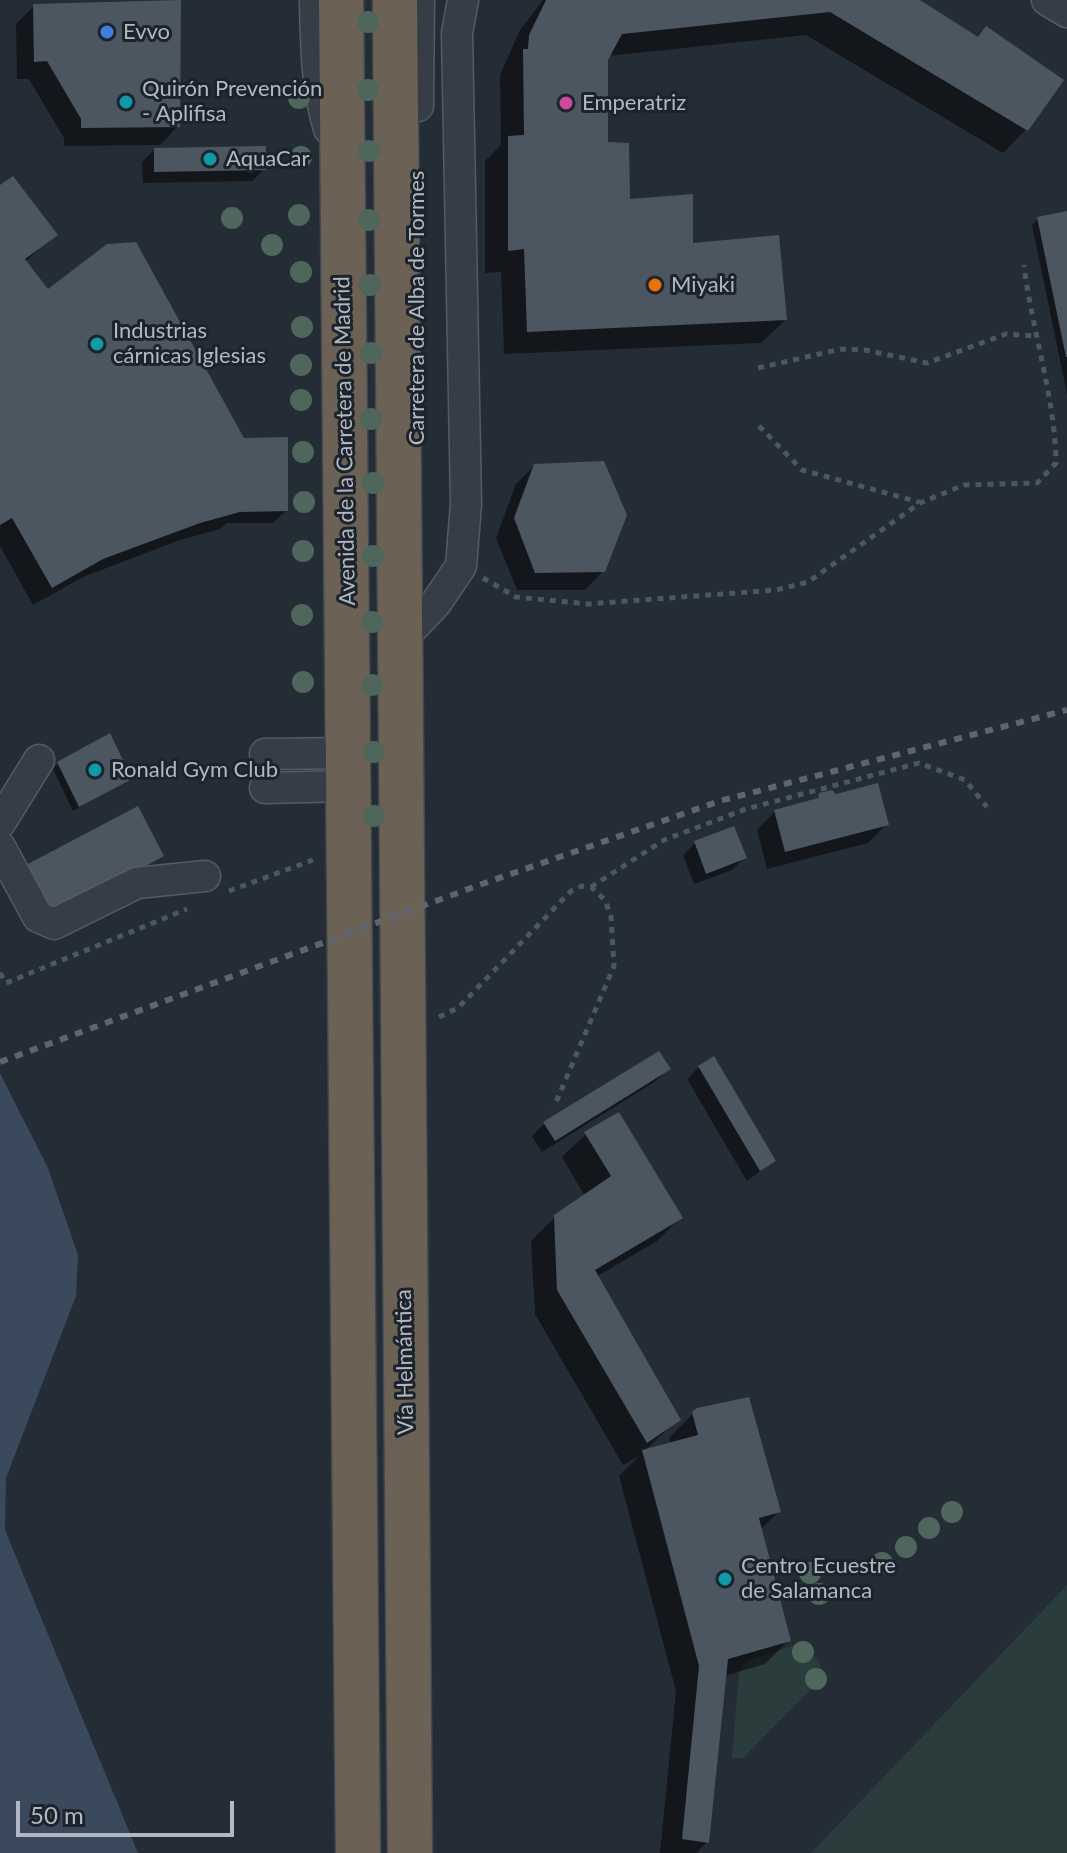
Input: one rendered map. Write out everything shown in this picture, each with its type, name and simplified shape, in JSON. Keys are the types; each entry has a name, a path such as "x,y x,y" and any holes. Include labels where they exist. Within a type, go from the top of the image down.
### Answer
{"highway":[{"name":"Avenida de la Carretera de Madrid","path":"341,0 348,870"},
{"path":"395,0 401,628"},
{"name":"Vía Helmántica","path":"401,628 401,1032 410,1853"},
{"path":"348,870 358,1853"}],"street":[{"path":"315,0 321,104 344,179"},
{"name":"Carretera de Alba de Tormes","path":"401,628 420,413 419,0"},
{"path":"401,628 436,603 461,566 466,504 457,33 463,0"},
{"path":"1047,0 1067,12"},
{"path":"265,754 348,770"},
{"path":"0,823 39,760"},
{"path":"265,788 348,770"},
{"path":"0,847 38,917 54,924 137,883 212,886"}],"path":[{"path":"461,566 516,597 538,601 588,604 776,590 808,582 920,503 964,485 1037,483 1056,463 1056,427 1035,336 1024,265"},
{"path":"758,368 841,349 865,350 927,363 1006,334 1035,336"},
{"path":"759,426 802,470 920,503"},
{"path":"591,887 664,840 746,809 919,763 965,780 987,807"},
{"path":"212,886 304,861 348,870"},
{"path":"401,1032 458,1008 571,891 582,886 591,887 605,900 611,917 614,966 554,1107"},
{"path":"0,973 6,983 190,907"}],"shaded area":[{"path":"1067,1585 1067,1853 811,1853"},
{"path":"800,1643 820,1663 820,1680 743,1758 732,1758 739,1673 747,1661"}],"water":[{"path":"0,1073 48,1168 78,1255 76,1296 6,1478 5,1530 138,1853 0,1853"}],"building":[{"path":"181,0 180,127 81,128 81,119 47,61 34,62 33,4"},
{"name":"Emperatriz","path":"546,0 920,0 978,37 986,26 1064,80 1028,131 830,12 622,34 608,60 608,142 629,143 630,199 693,194 693,243 779,235 787,320 527,332 524,249 508,251 508,136 524,135 523,49 528,49 529,35"},
{"name":"AquaCar","path":"266,146 266,170 154,172 154,148"},
{"path":"13,176 58,235 25,259 48,289 107,244 136,242 244,438 288,437 288,511 240,512 200,523 103,559 52,588 12,518 0,525 0,185"},
{"path":"1067,211 1067,357 1066,357 1037,217"},
{"path":"604,461 627,515 605,572 535,573 514,518 534,464"},
{"name":"Ronald Gym Club","path":"110,733 132,779 79,807 57,762"},
{"path":"878,783 889,825 785,852 774,810 818,798 819,793 832,790 836,794"},
{"path":"138,806 164,856 52,916 26,865"},
{"path":"734,826 747,858 706,874 694,841"},
{"path":"659,1051 671,1069 555,1141 543,1122"},
{"path":"714,1056 776,1161 760,1171 698,1066"},
{"path":"619,1112 683,1218 595,1270 681,1420 647,1443 557,1290 554,1215 611,1176 584,1132"},
{"name":"Centro Ecuestre de Salamanca","path":"749,1397 781,1512 759,1518 791,1641 728,1659 709,1843 682,1839 699,1666 642,1450 698,1435 692,1412 697,1408"}],"railway":[{"path":"0,1062 482,884 720,801 1067,710"}],"place":[{"name":"Evvo","path":"107,32"},
{"name":"Quirón Prevención - Aplifisa","path":"126,102"},
{"name":"Emperatriz","path":"566,103"},
{"name":"AquaCar","path":"210,159"},
{"name":"Miyaki","path":"655,285"},
{"name":"Industrias cárnicas Iglesias","path":"97,344"},
{"name":"Ronald Gym Club","path":"95,770"},
{"name":"Centro Ecuestre de Salamanca","path":"725,1579"}]}
